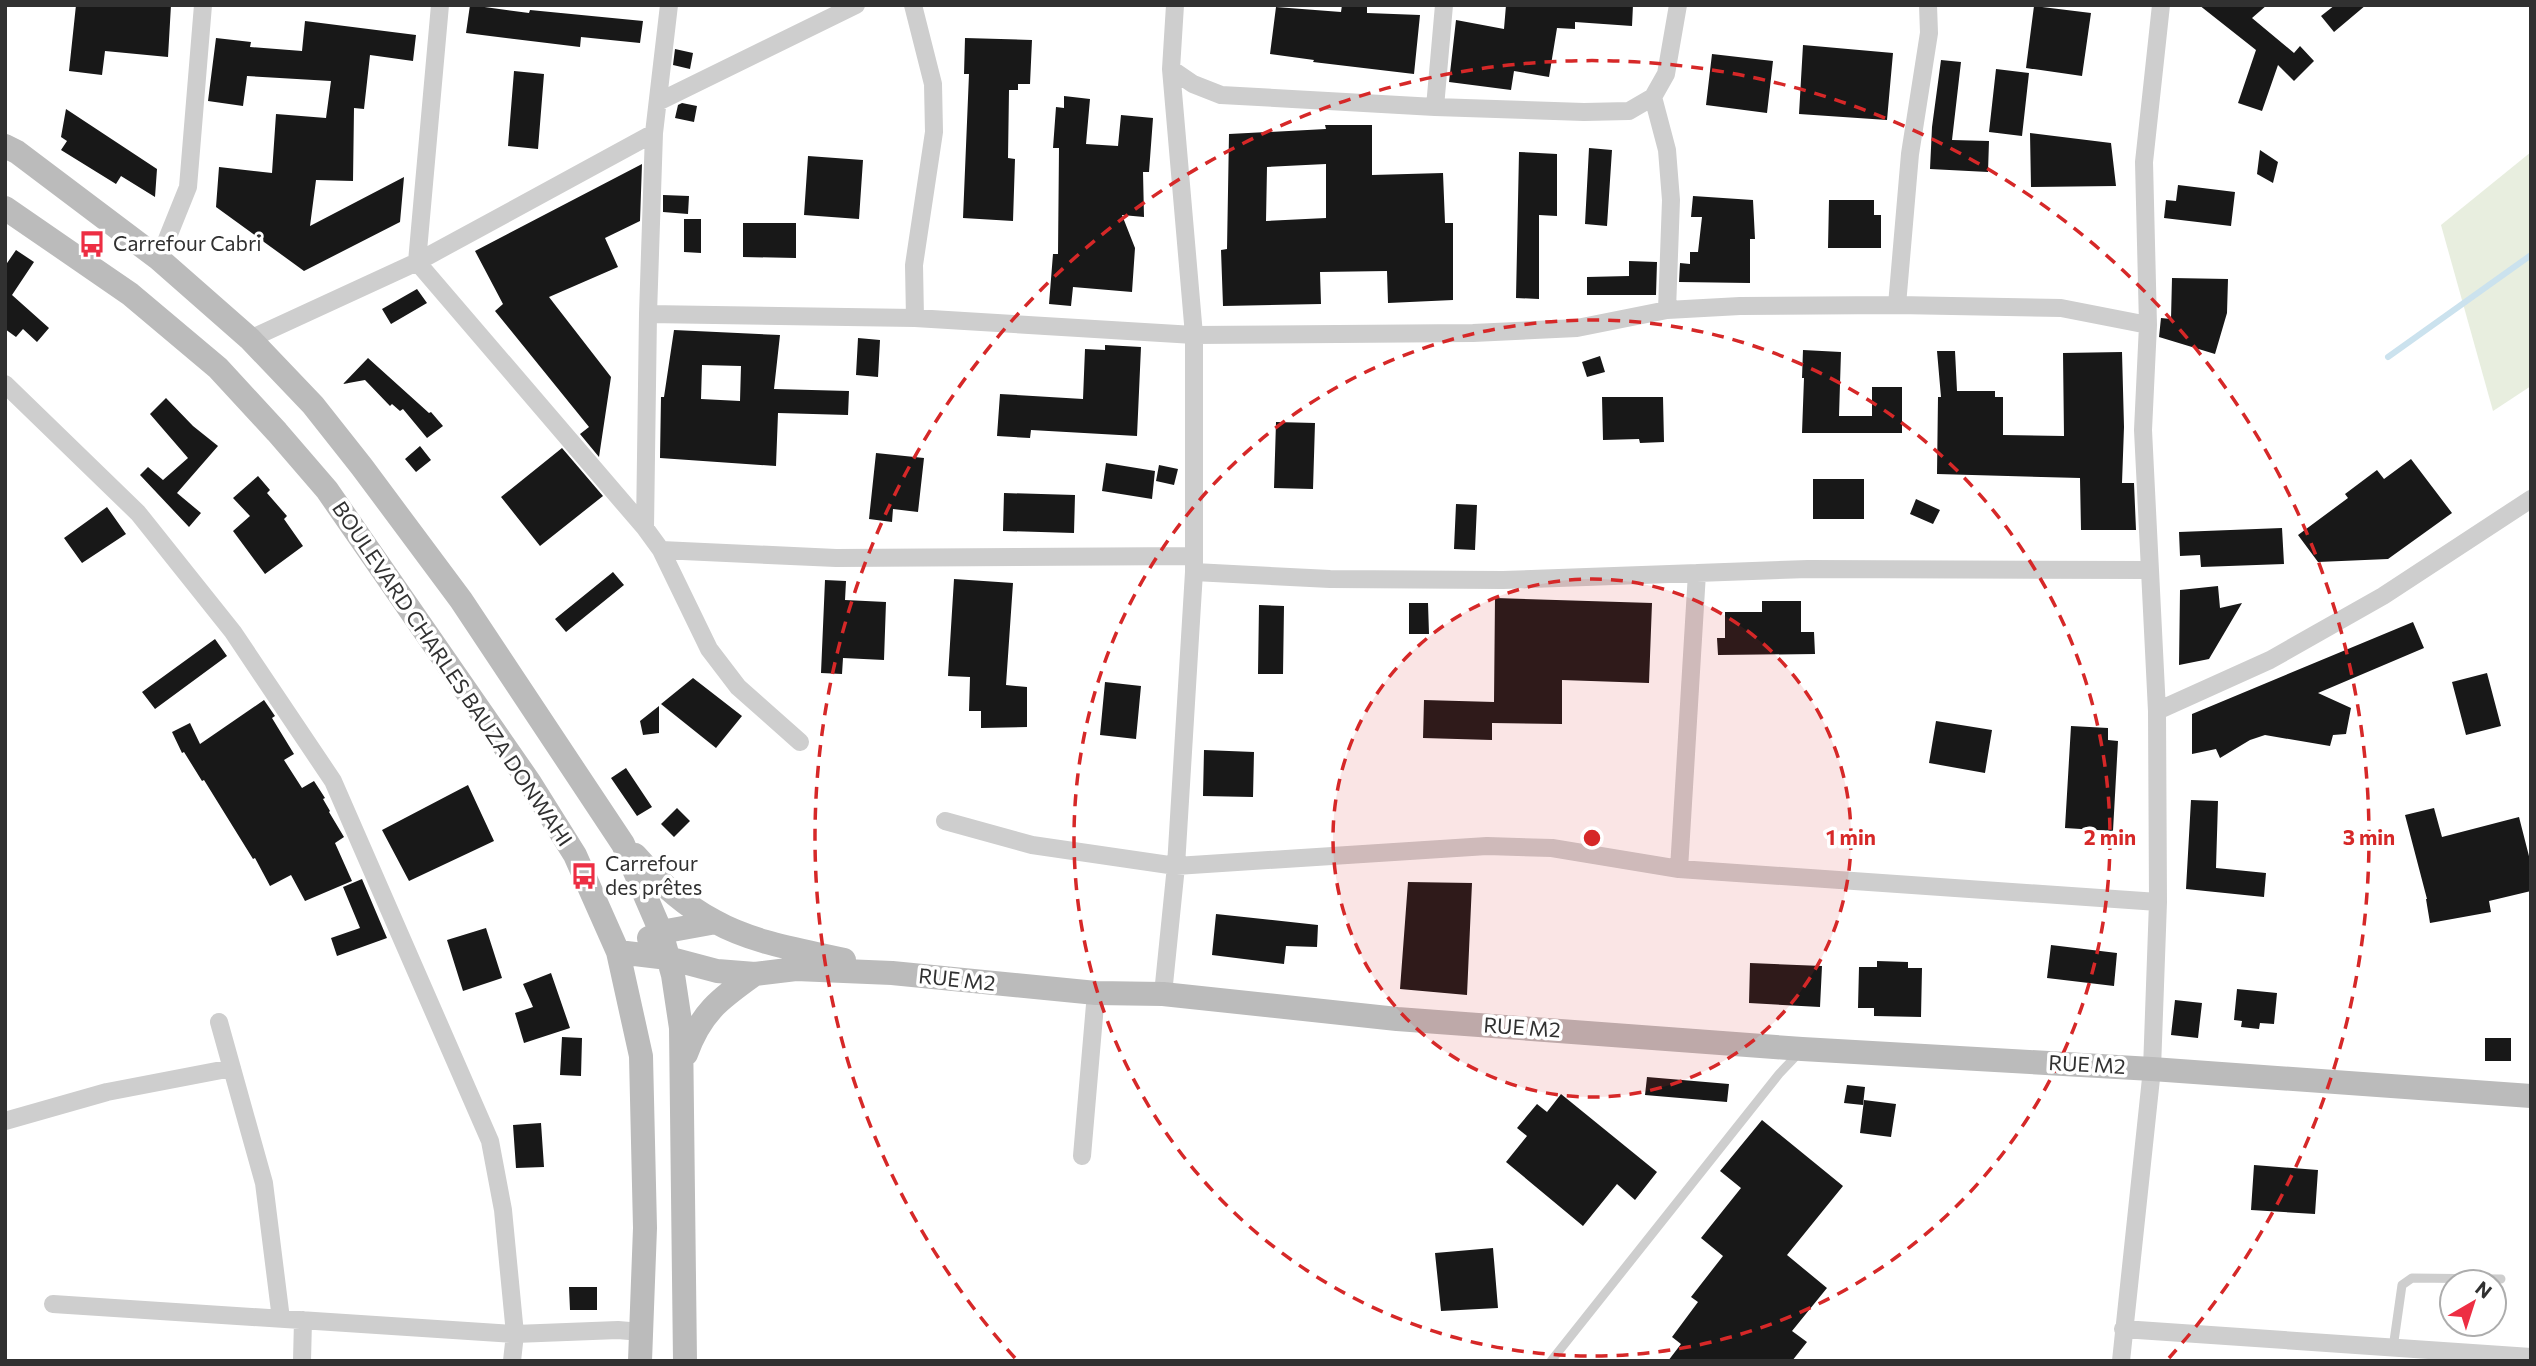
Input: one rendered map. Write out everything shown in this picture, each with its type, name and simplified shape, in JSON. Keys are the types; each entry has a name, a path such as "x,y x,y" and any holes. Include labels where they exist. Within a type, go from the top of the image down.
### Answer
{"main road":[{"name":"BOULEVARD CHARLES BAUZA DONWAHI","path":"5,146 17,152 159,259 250,339 313,405 461,600 623,844 661,932 681,1028 685,1361"},
{"name":"BOULEVARD CHARLES BAUZA DONWAHI","path":"5,208 130,294 218,368 277,432 327,490 530,783 575,855 618,952 641,1056 645,1228 640,1361"},
{"name":"RUE M2","path":"623,844 685,903 716,922 765,942 892,972"},
{"path":"618,952 661,932 716,922"},
{"name":"RUE M2","path":"618,952 668,958 717,971 755,974 796,969 892,972 1096,993 1163,993 1398,1018 1802,1049 2152,1069 2531,1096"},
{"path":"682,1065 692,1036 709,1009 755,974"}],"street":[{"path":"159,259 188,187 203,5"},
{"path":"440,5 417,262 645,527 660,550 709,649 738,687 800,742"},
{"path":"645,527 654,133 669,5"},
{"path":"658,102 856,5"},
{"path":"1163,993 1176,866 1194,564 1194,335 1171,69 1175,5"},
{"path":"1435,107 1444,5"},
{"path":"1171,69 1193,84 1221,95 1435,107 1629,111 1653,97 1666,74 1678,5"},
{"path":"1896,305 1910,155 1929,33 1928,5"},
{"path":"2121,1361 2152,1069 2158,902 2157,711 2143,430 2148,325 2144,162 2161,5"},
{"path":"914,6 933,84 934,132 914,265 915,318"},
{"path":"1653,97 1667,150 1671,200 1667,310"},
{"path":"250,339 417,262 654,133"},
{"path":"648,314 915,318 1194,335 1473,333 1577,328 1667,310 1740,306 1896,305 2061,308 2148,325"},
{"path":"5,384 138,513 233,632 333,781 490,1141 503,1210 515,1334 512,1361"},
{"path":"2157,711 2270,660 2383,596 2531,499"},
{"path":"660,550 836,558 1194,564 1330,579 1503,580 1808,569 2150,570"},
{"path":"1679,869 1697,573"},
{"path":"945,821 1032,845 1176,866 1487,846 1552,848 1679,869 2158,902"},
{"path":"1082,1156 1096,993"},
{"path":"219,1022 264,1183 281,1319"},
{"path":"5,1121 107,1092 232,1068"},
{"path":"53,1304 515,1334 618,1330 641,1332"},
{"path":"302,1361 303,1320"},
{"path":"2123,1329 2531,1357"}],"lane":[{"path":"1551,1361 1779,1074 1802,1049"},
{"path":"2393,1348 2402,1285 2412,1278 2438,1278"}],"green space":[{"path":"2531,152 2531,386 2493,411 2441,225"}],"building":[{"path":"76,5 171,5 168,57 105,51 102,75 69,71"},
{"path":"470,5 529,13 530,10 643,21 640,43 581,37 580,47 466,33"},
{"path":"1342,5 1367,5 1367,13 1420,15 1414,74 1270,54 1276,7 1341,12"},
{"path":"1506,5 1633,5 1632,26 1575,22 1575,29 1557,28 1549,77 1514,71 1511,90 1449,82 1456,20 1504,29"},
{"path":"2199,5 2267,5 2252,18 2294,53 2300,46 2314,61 2294,81 2278,65 2262,111 2238,103 2256,50"},
{"path":"2335,5 2366,5 2334,32 2321,16"},
{"path":"2034,6 2091,13 2082,76 2026,68"},
{"path":"305,21 416,35 413,61 370,55 364,109 354,108 353,181 316,180 310,226 404,177 400,222 304,271 216,207 219,167 272,173 276,114 326,118 331,81 247,76 243,106 208,101 216,38 251,42 250,47 302,51"},
{"path":"965,38 1032,40 1030,84 1018,84 1018,90 1009,90 1008,158 1015,159 1013,221 963,218 969,74 964,74"},
{"path":"1803,45 1893,53 1887,120 1799,114"},
{"path":"675,49 693,53 690,69 673,65"},
{"path":"1712,54 1773,61 1767,113 1706,105"},
{"path":"1941,60 1961,62 1952,140 1989,141 1988,172 1930,169 1932,127"},
{"path":"1996,69 2029,73 2022,136 1989,132"},
{"path":"514,71 544,74 538,149 508,146"},
{"path":"1064,96 1090,99 1086,144 1118,146 1121,115 1153,118 1149,172 1143,172 1144,217 1122,215 1135,248 1132,292 1073,287 1071,306 1049,304 1053,254 1058,254 1059,148 1053,148 1056,107 1064,108"},
{"path":"682,103 697,106 694,122 675,118 678,105"},
{"path":"66,109 157,169 155,197 121,176 116,184 61,150 67,141 61,137"},
{"path":"1325,125 1372,125 1372,175 1443,173 1445,223 1453,223 1453,300 1388,303 1387,271 1320,272 1321,304 1223,306 1221,250 1227,249 1229,134 1326,129","holes":["1326,164 1326,218 1266,221 1267,167"]},
{"path":"2030,133 2111,143 2116,186 2031,187"},
{"path":"1589,148 1612,150 1607,226 1585,224"},
{"path":"2260,150 2278,162 2273,183 2257,174"},
{"path":"1519,152 1557,154 1557,216 1539,215 1539,299 1516,298"},
{"path":"808,156 863,160 859,219 804,215"},
{"path":"642,164 640,221 605,238 618,267 549,297 611,377 599,457 580,434 589,427 495,311 503,304 475,251"},
{"path":"2178,185 2235,192 2231,226 2164,218 2166,200 2176,201"},
{"path":"663,195 689,196 688,214 663,212"},
{"path":"1693,196 1753,200 1755,239 1750,239 1750,283 1679,282 1680,263 1690,264 1690,252 1698,252 1702,217 1691,217"},
{"path":"1829,200 1874,200 1874,215 1881,215 1881,248 1828,248"},
{"path":"684,219 701,219 701,253 684,252"},
{"path":"743,223 796,223 796,258 743,257"},
{"path":"16,250 34,262 12,295 49,328 37,342 23,329 16,337 5,329 5,266"},
{"path":"1629,261 1657,262 1656,295 1587,295 1587,277 1629,276"},
{"path":"2172,278 2228,279 2227,313 2215,354 2159,337 2161,318 2171,319"},
{"path":"417,289 427,303 391,324 382,309"},
{"path":"674,330 780,335 774,389 849,391 848,415 778,413 776,466 660,458 661,397 664,397","holes":["702,365 741,366 740,401 701,399"]},
{"path":"858,338 880,340 878,377 856,375"},
{"path":"1105,345 1141,347 1137,436 1031,430 1030,438 997,436 1000,394 1083,399 1085,349 1105,350"},
{"path":"1803,350 1841,352 1839,416 1872,416 1872,387 1902,387 1902,433 1802,433"},
{"path":"1937,351 1955,351 1957,391 1995,391 1995,397 2003,397 2003,435 2064,436 2063,353 2122,352 2122,483 2134,483 2136,530 2081,530 2080,478 1937,474 1938,397 1941,397"},
{"path":"1600,356 1605,372 1587,377 1582,362"},
{"path":"368,358 431,412 443,426 427,438 403,409 400,411 392,404 390,406 365,380 343,384"},
{"path":"1602,397 1663,397 1664,442 1640,443 1639,439 1603,440"},
{"path":"166,398 193,426 218,446 177,493 201,513 189,527 140,475 148,467 163,480 188,458 150,414"},
{"path":"1276,422 1315,423 1313,489 1274,488"},
{"path":"420,446 431,460 416,472 405,459"},
{"path":"562,448 603,496 540,546 501,497"},
{"path":"876,453 924,458 918,512 893,509 892,522 869,519"},
{"path":"2411,459 2452,513 2388,559 2318,562 2298,535 2348,498 2345,494 2377,470 2384,479"},
{"path":"1106,463 1155,471 1152,499 1102,491"},
{"path":"1159,465 1178,469 1174,485 1156,481"},
{"path":"258,476 270,490 267,493 287,516 284,519 303,546 265,574 233,531 250,516 233,498"},
{"path":"1813,479 1864,479 1864,519 1813,519"},
{"path":"1004,493 1075,495 1074,533 1003,531"},
{"path":"1916,499 1940,510 1933,524 1910,514"},
{"path":"1456,504 1477,505 1475,550 1454,549"},
{"path":"107,507 126,534 82,563 64,538"},
{"path":"2282,528 2284,564 2201,567 2200,555 2180,556 2179,532"},
{"path":"613,572 624,585 566,632 555,619"},
{"path":"954,579 1013,583 1006,685 1027,687 1027,727 981,728 981,711 969,711 970,677 948,676"},
{"path":"825,580 846,581 845,600 886,602 884,660 843,658 842,674 821,673"},
{"path":"2218,586 2220,608 2242,603 2209,659 2179,665 2180,590"},
{"path":"1495,598 1652,603 1649,683 1562,680 1562,724 1492,723 1492,740 1423,738 1424,700 1494,702"},
{"path":"1762,601 1801,601 1801,632 1814,632 1815,654 1718,655 1717,638 1725,638 1725,612 1762,612"},
{"path":"1409,603 1428,603 1429,634 1409,634"},
{"path":"1259,605 1284,606 1283,674 1258,674"},
{"path":"2413,622 2424,648 2318,693 2351,708 2346,734 2333,735 2330,746 2265,735 2250,740 2220,758 2216,749 2192,754 2192,714"},
{"path":"215,639 227,656 155,709 142,692"},
{"path":"2487,673 2501,726 2466,735 2452,682"},
{"path":"693,678 742,716 716,748 661,704"},
{"path":"1105,682 1141,686 1136,739 1100,735"},
{"path":"264,700 294,754 284,760 302,788 314,781 344,837 335,843 352,881 305,901 291,875 270,886 204,780 202,781 184,752 182,753 172,732 190,723 200,744"},
{"path":"659,706 659,733 643,735 640,721"},
{"path":"1936,721 1992,730 1985,773 1929,763"},
{"path":"2071,726 2108,728 2108,740 2118,741 2113,831 2065,828"},
{"path":"1204,750 1254,752 1253,797 1203,796"},
{"path":"626,768 652,807 637,816 611,778"},
{"path":"468,785 494,841 409,881 382,830"},
{"path":"2191,800 2218,801 2216,868 2266,873 2264,897 2186,889"},
{"path":"677,808 690,821 674,837 661,824"},
{"path":"2434,808 2442,837 2519,817 2531,864 2531,891 2489,901 2491,912 2430,923 2427,899 2405,815"},
{"path":"362,879 387,938 337,956 331,938 360,928 343,887"},
{"path":"1408,882 1472,883 1467,995 1400,989"},
{"path":"1216,914 1318,925 1317,947 1286,946 1284,964 1212,955"},
{"path":"486,928 502,978 463,991 447,940"},
{"path":"2051,945 2117,953 2114,986 2047,978"},
{"path":"1877,961 1908,962 1908,968 1922,968 1921,1017 1874,1016 1874,1008 1858,1008 1859,967 1877,967"},
{"path":"1750,963 1822,966 1820,1007 1749,1003"},
{"path":"551,973 570,1028 524,1043 515,1013 533,1007 523,984"},
{"path":"2237,989 2277,993 2274,1024 2260,1023 2259,1029 2241,1027 2242,1021 2234,1020"},
{"path":"2175,1000 2202,1003 2198,1038 2171,1035"},
{"path":"562,1037 582,1038 581,1076 560,1075"},
{"path":"2485,1038 2511,1038 2511,1061 2485,1061"},
{"path":"1647,1077 1729,1084 1727,1102 1645,1095"},
{"path":"1847,1085 1865,1087 1863,1105 1844,1103"},
{"path":"1561,1094 1657,1172 1635,1200 1617,1184 1583,1226 1506,1162 1527,1136 1517,1128 1537,1104 1547,1112"},
{"path":"1864,1100 1896,1104 1891,1137 1860,1133"},
{"path":"1762,1120 1843,1186 1787,1255 1827,1288 1792,1331 1807,1342 1792,1361 1668,1361 1681,1344 1672,1337 1698,1302 1691,1297 1723,1256 1701,1238 1741,1188 1720,1171"},
{"path":"541,1123 544,1167 516,1168 513,1125"},
{"path":"2254,1165 2318,1170 2315,1214 2251,1210"},
{"path":"1493,1248 1498,1308 1441,1311 1435,1253"},
{"path":"569,1287 597,1287 597,1310 570,1310"}],"waterway":[{"path":"2388,357 2531,255"}],"place":[{"name":"Carrefour Cabri","path":"92,244"},
{"name":"Carrefour des prêtes","path":"584,876"}]}
